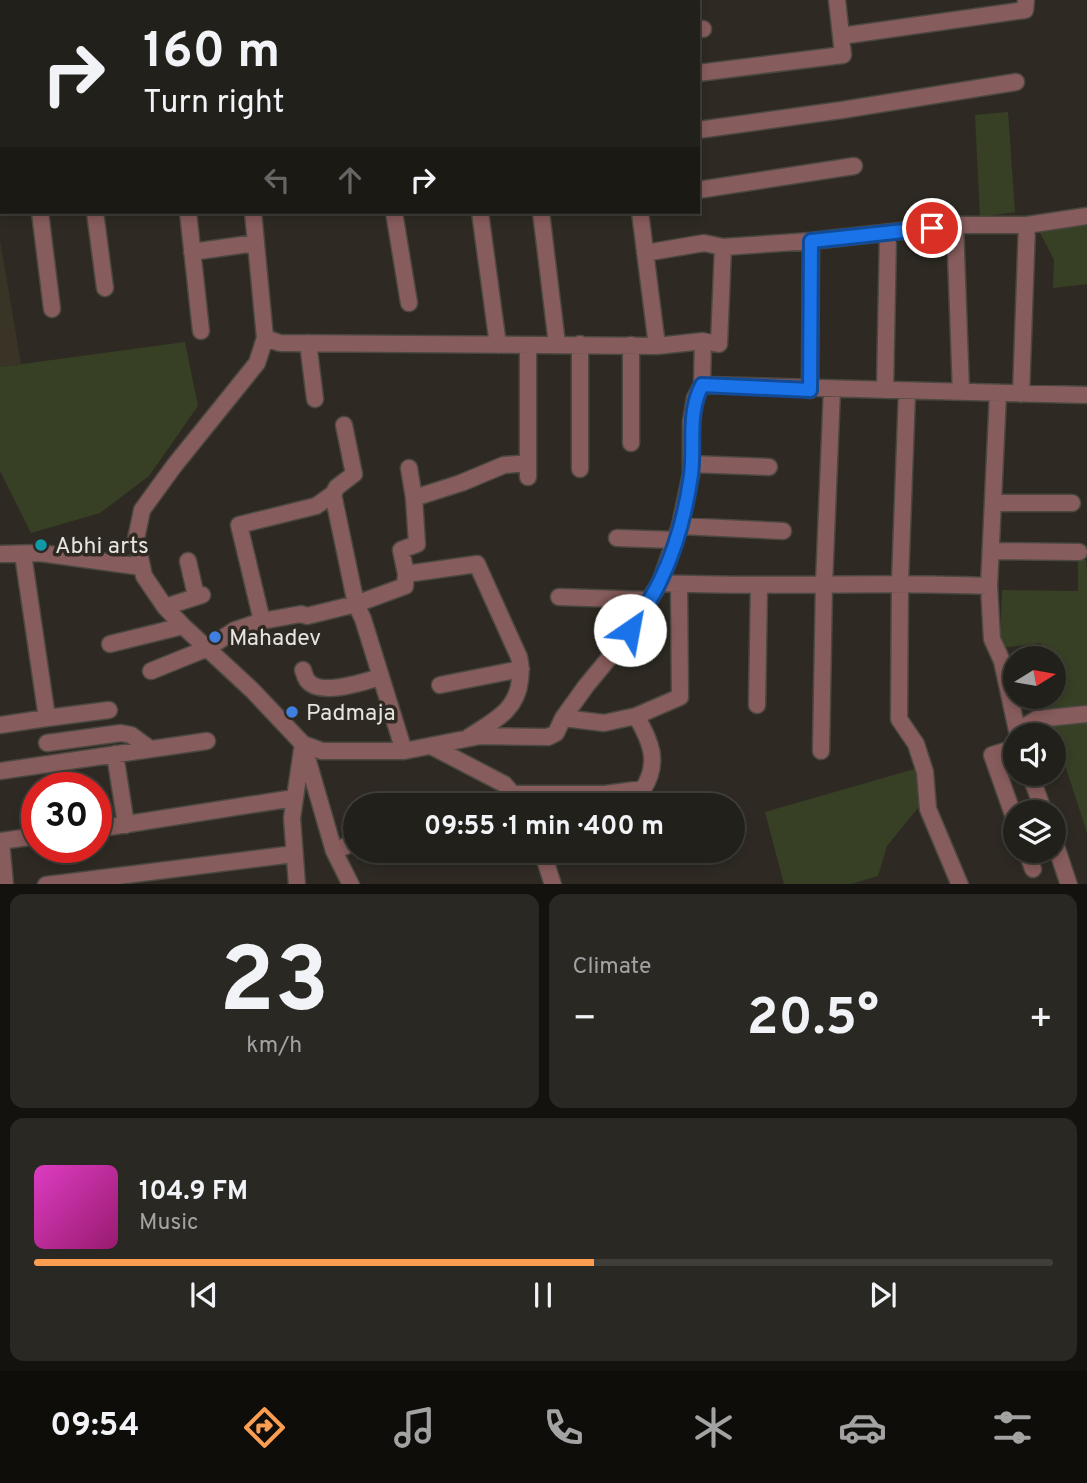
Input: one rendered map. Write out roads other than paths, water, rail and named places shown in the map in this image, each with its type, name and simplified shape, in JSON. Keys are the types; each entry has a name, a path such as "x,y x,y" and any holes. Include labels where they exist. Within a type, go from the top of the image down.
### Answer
{"street":[{"path":"700,73 843,55 837,0"},
{"path":"841,36 1025,10 1026,0"},
{"path":"700,130 1016,82"},
{"path":"700,190 854,166"},
{"path":"40,214 52,309"},
{"path":"94,214 105,288"},
{"path":"188,214 201,331"},
{"path":"253,214 265,338 257,363 142,510 136,539 147,581 165,607 253,691 303,744 322,751 404,751 467,738 501,735 548,737 556,733 563,718 619,646 660,583 677,533 691,474 691,422 695,398 702,385 704,341"},
{"path":"394,214 409,303"},
{"path":"480,214 498,345"},
{"path":"541,214 557,344"},
{"path":"640,214 657,346"},
{"path":"645,253 704,243 723,247 811,241 955,225 1027,225 1087,216"},
{"path":"955,225 961,391"},
{"path":"1021,394 1027,225"},
{"path":"884,390 888,234"},
{"path":"810,390 811,241"},
{"path":"192,252 256,243"},
{"path":"265,338 280,343 657,346 704,341 719,344 723,247"},
{"path":"307,343 315,399"},
{"path":"580,344 580,469"},
{"path":"414,498 461,484 504,465 528,470 528,345"},
{"path":"631,345 631,443"},
{"path":"702,385 1087,396"},
{"path":"821,751 832,389"},
{"path":"907,391 900,582 899,719 916,744 925,772 929,809 960,884"},
{"path":"999,393 989,586 992,639 1002,661 1013,723"},
{"path":"262,621 239,525 316,506 354,474 344,425"},
{"path":"691,464 769,467"},
{"path":"151,671 208,649 235,630 262,621 307,615 356,604 405,586 406,574 401,550 417,544 414,498 408,468"},
{"path":"333,494 356,604 404,751"},
{"path":"993,503 1072,503"},
{"path":"617,538 677,533 783,531"},
{"path":"991,551 1079,552"},
{"path":"0,554 40,553 142,567"},
{"path":"23,554 47,718"},
{"path":"165,607 199,595 188,561"},
{"path":"406,574 477,564 519,657 519,695 509,709 467,738"},
{"path":"660,583 759,586 900,582 989,586"},
{"path":"563,718 604,723 636,716 680,697 679,584"},
{"path":"757,705 759,586"},
{"path":"559,597 649,600"},
{"path":"110,644 183,626"},
{"path":"440,685 521,669"},
{"path":"303,670 307,681 327,689 380,677"},
{"path":"0,725 109,710"},
{"path":"1033,723 1037,719 1087,714"},
{"path":"613,793 643,789 650,779 651,744 636,716"},
{"path":"47,743 121,733 131,735 150,749"},
{"path":"0,771 207,741"},
{"path":"297,884 293,854 294,798 303,744"},
{"path":"303,744 334,851 351,884"},
{"path":"431,746 504,783 512,793"},
{"path":"1003,747 992,755 1008,800"},
{"path":"115,754 126,825"},
{"path":"112,827 294,798"},
{"path":"5,884 1,841 21,838"},
{"path":"334,851 343,847"},
{"path":"46,884 293,854"},
{"path":"546,863 553,884"},
{"path":"1030,863 1032,869"},
{"path":"1062,863 1069,884"}],"place":[{"name":"Abhi arts","path":"41,545"},
{"name":"Mahadev","path":"215,637"},
{"name":"Padmaja","path":"292,712"}]}
